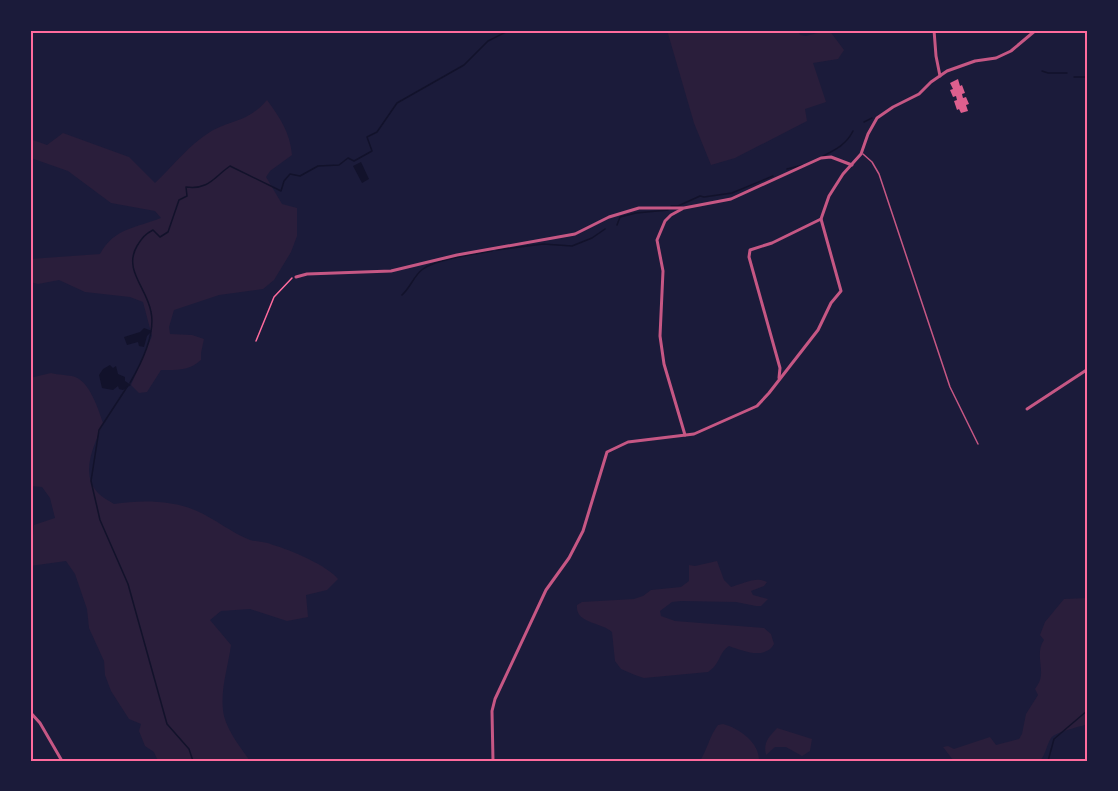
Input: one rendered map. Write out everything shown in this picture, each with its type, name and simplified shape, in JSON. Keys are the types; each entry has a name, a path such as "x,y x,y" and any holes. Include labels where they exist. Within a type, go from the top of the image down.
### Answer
{"street":[{"path":"934,30 940,76"},
{"path":"493,761 492,711 495,699 546,590 569,558 583,531 607,452 628,442 685,435 714,426 757,406 818,330 831,303 841,291 821,219 829,196 861,153 877,118 919,94 940,76 962,64 987,60 1003,54 1036,30"},
{"path":"296,277 307,274 391,271 457,255 575,234 609,217 639,208 684,208 739,197 822,158 831,157 852,165"},
{"path":"684,208 671,214 665,221 657,240 663,271 660,336 664,364 685,435"},
{"path":"778,380 780,368 749,257 750,250 772,243 821,219"},
{"path":"1027,409 1088,369"},
{"path":"30,712 40,723 62,761"}],"lane":[{"path":"861,153 872,162 879,174 950,387 978,444"}],"path":[{"path":"256,341 274,297 292,278 296,277"}],"shaded area":[{"path":"667,30 798,30 800,35 806,36 829,30 844,50 838,59 813,63 826,102 805,109 807,121 735,158 711,165 694,123"},
{"path":"267,100 284,126 291,147 292,155 270,171 266,177 282,204 297,208 297,236 291,252 274,280 263,289 219,295 174,310 169,327 170,334 192,335 204,339 201,360 187,368 161,370 147,392 139,393 131,385 152,336 143,302 130,297 85,292 59,280 38,284 30,282 30,259 100,254 106,245 119,234 161,218 155,211 111,203 68,171 31,158 30,161 30,139 47,145 63,133 129,157 155,183 202,137 246,117"},
{"path":"361,162 369,179 362,183 353,166"},
{"path":"144,328 152,331 147,336 144,347 139,346 138,342 127,345 124,337 140,332"},
{"path":"110,365 113,368 116,366 118,374 125,377 125,381 131,385 123,390 118,386 113,390 102,388 99,375"},
{"path":"51,373 73,376 80,380 96,404 103,423 90,458 89,468 92,485 98,493 114,504 156,502 187,507 250,540 270,544 308,559 338,579 327,590 306,595 308,617 287,621 250,609 221,611 210,620 231,645 223,689 224,716 232,734 250,761 158,761 154,752 145,746 139,731 141,724 129,719 111,691 105,675 104,661 89,628 87,609 75,574 66,561 30,566 34,525 55,518 50,498 42,487 30,486 30,378"},
{"path":"717,561 724,580 731,587 754,580 767,582 764,586 751,591 753,595 768,599 761,606 736,602 672,602 660,611 661,616 675,621 764,628 771,634 774,644 765,652 753,653 729,646 708,672 644,678 621,669 615,661 612,632 580,616 578,611 577,605 582,602 634,599 651,590 681,587 689,581 689,565 695,566"},
{"path":"1088,598 1088,724 1053,736 1040,761 953,760 943,747 948,746 954,749 990,737 996,745 1019,739 1026,714 1038,695 1035,689 1040,681 1040,650 1044,640 1040,635 1045,622 1064,599"},
{"path":"723,724 736,729 752,742 759,761 700,761 715,729 718,725"},
{"path":"777,728 812,739 810,751 802,756 786,747 775,747 766,755 766,743"}],"building":[{"path":"958,79 965,93 962,94 963,98 966,97 969,104 966,105 968,111 961,113 959,109 957,110 954,101 957,100 956,96 953,97 950,90 953,89 950,83"}],"waterway":[{"path":"130,383 146,349 152,321 149,303 134,271 133,255 139,243 148,233 153,230 160,237 168,232 179,200 187,196 186,187 206,185 230,166 281,191 284,181 290,174 300,176 318,166 339,165 348,158 354,161 372,151 367,137 377,132 397,103 464,65 488,41 510,30"},
{"path":"1042,71 1067,73"},
{"path":"1074,77 1088,77"},
{"path":"864,122 872,118"},
{"path":"821,157 843,144 853,131"},
{"path":"787,169 803,165"},
{"path":"671,206 678,206 700,196 732,193 773,176"},
{"path":"617,225 620,217 668,210"},
{"path":"496,250 543,244 572,246 592,238 605,229"},
{"path":"402,295 420,272 429,265 456,257 492,251"},
{"path":"127,387 99,430 91,481 100,520 128,584 167,724 189,749 193,761"},
{"path":"1048,761 1054,739 1088,710"}]}
